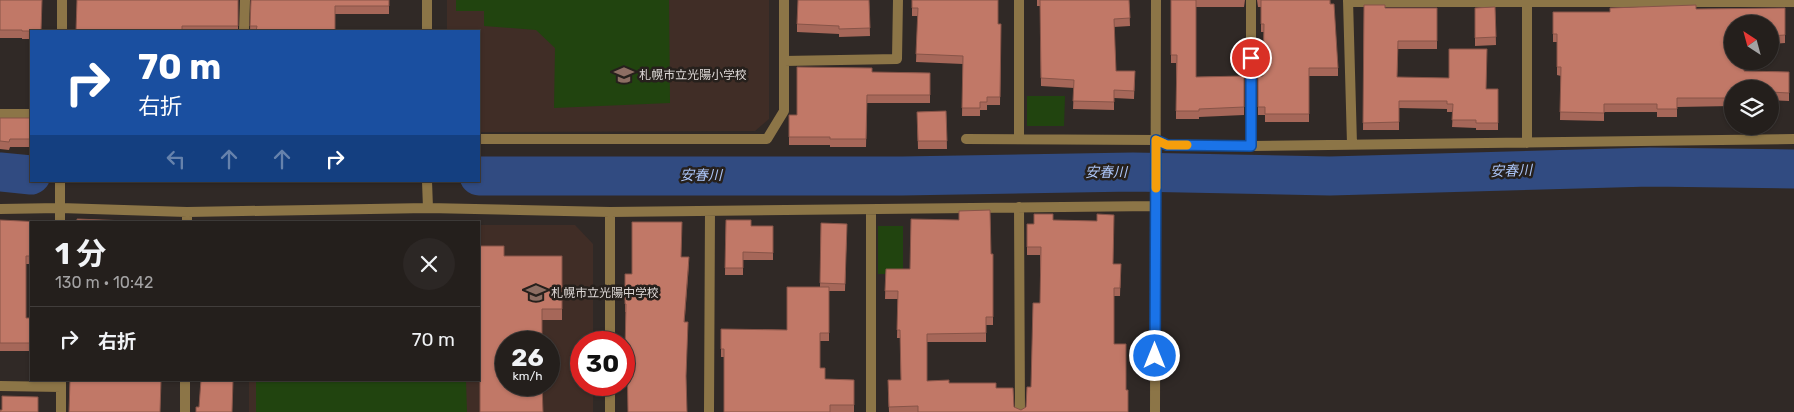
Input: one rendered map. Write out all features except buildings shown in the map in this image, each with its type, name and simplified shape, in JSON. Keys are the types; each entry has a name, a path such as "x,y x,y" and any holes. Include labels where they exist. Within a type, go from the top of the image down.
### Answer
{"street":[{"path":"62,0 62,30"},
{"path":"244,30 245,0"},
{"path":"427,0 427,30"},
{"path":"480,139 767,139 784,111 784,0"},
{"path":"784,61 896,59 898,0"},
{"path":"1019,0 1019,139"},
{"path":"1155,412 1156,0"},
{"path":"1251,0 1251,146"},
{"path":"1352,144 1348,1 1794,2"},
{"path":"1527,1 1528,143"},
{"path":"0,114 30,114"},
{"path":"966,139 1156,140 1167,145 1251,146 1794,139"},
{"path":"60,184 60,221"},
{"path":"427,185 428,208"},
{"path":"0,209 60,208 187,217 428,208 610,212 1156,206"},
{"path":"1019,207 1020,412"},
{"path":"871,210 871,412"},
{"path":"710,211 710,412"},
{"path":"610,212 610,331"},
{"path":"185,381 185,412"},
{"path":"0,386 61,383 61,412"},
{"path":"610,396 610,412"}],"shaded area":[{"name":"札幌市立光陽小学校","path":"447,0 769,0 769,119 755,131 480,132 480,30 447,30"},
{"name":"札幌市立光陽中学校","path":"480,225 575,225 593,244 593,331 570,331 570,396 593,396 593,412 249,412 249,381 480,381"}],"green space":[{"path":"456,0 669,0 670,103 554,108 555,48 536,30 484,26 484,11 456,11"},
{"path":"1027,96 1065,96 1064,126 1027,126"},
{"path":"878,226 903,226 903,274 878,274"},
{"path":"256,381 466,381 467,412 256,412"}],"waterway":[{"name":"安春川","path":"480,176 902,176 1133,172 1330,176 1650,167 1794,169"},
{"name":"安春川","path":"0,172 30,175"}],"slow traffic":[{"path":"1156,188 1156,140 1167,145 1187,145"}],"place":[{"name":"札幌市立光陽小学校","path":"624,75"},
{"name":"札幌市立光陽中学校","path":"536,293"}],"route":[{"path":"1155,356 1156,140 1167,145 1251,146 1251,58"}]}
